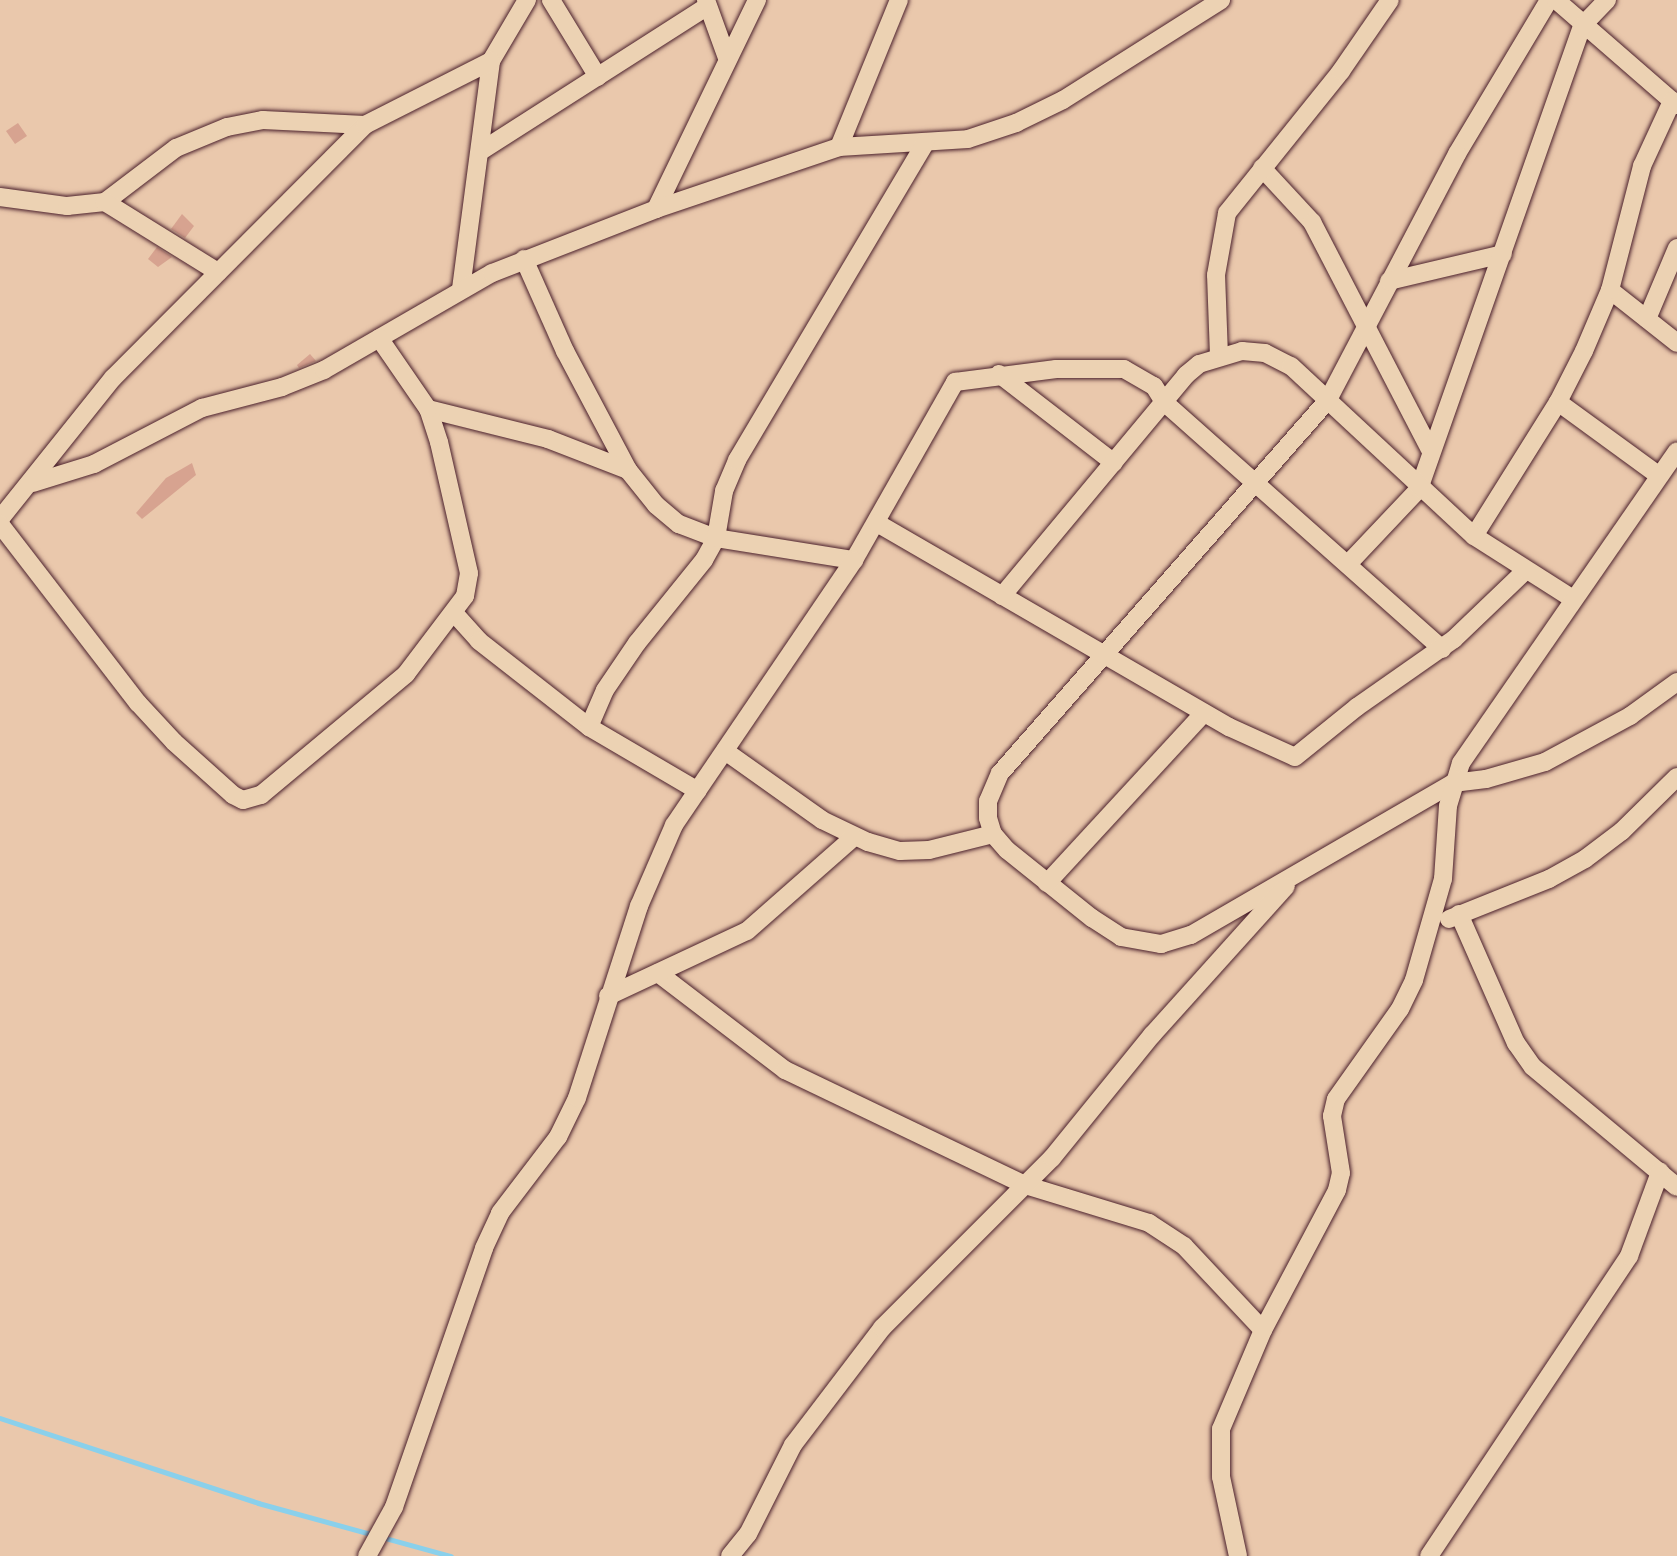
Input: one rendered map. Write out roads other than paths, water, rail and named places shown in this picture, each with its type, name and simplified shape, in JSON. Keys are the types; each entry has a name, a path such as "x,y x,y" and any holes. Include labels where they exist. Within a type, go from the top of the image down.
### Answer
{"street":[{"path":"461,289 491,61 527,0"},
{"path":"551,0 598,76"},
{"path":"656,209 757,0"},
{"path":"839,147 899,0"},
{"path":"1219,356 1216,275 1221,233 1240,192 1341,71 1390,0"},
{"path":"1549,0 1485,103 1328,400 1000,773 988,801 993,834 1047,883 1121,937 1161,944 1191,935 1453,783 1486,779 1545,762 1630,716 1677,682"},
{"path":"1474,536 1558,402 1610,290 1642,166 1674,103 1582,26 1556,0"},
{"path":"1348,564 1419,489 1430,450 1503,254 1582,26 1607,0"},
{"path":"481,151 707,3 727,58"},
{"path":"33,483 94,464 202,408 282,387 324,370 461,289 524,259 656,209 839,147 925,144 968,139 1016,123 1063,100 1208,3"},
{"path":"0,519 33,483 113,378 365,125 491,61"},
{"path":"0,197 67,206 105,202 176,148 227,127 263,120 365,125"},
{"path":"589,727 605,690 716,538 723,491 737,460 925,144"},
{"path":"1262,168 1312,222 1367,322 1430,450"},
{"path":"105,202 218,272"},
{"path":"1647,319 1677,248"},
{"path":"1390,281 1503,254"},
{"path":"524,259 565,351 628,470 668,516 716,538 855,559"},
{"path":"1610,290 1677,343"},
{"path":"0,524 75,615 138,703 174,742 243,800 261,795 370,708 406,674 455,614 469,573 428,409 379,338"},
{"path":"1002,596 1186,375 1219,356 1242,351 1265,353 1291,366 1419,489 1474,536 1525,571 1573,599"},
{"path":"367,1556 394,1507 484,1248 500,1213 563,1128 577,1098 639,906 674,825 855,559 877,523 946,390 969,376 1124,369 1154,386 1164,402 1442,649"},
{"path":"999,374 1114,463"},
{"path":"1558,402 1658,475"},
{"path":"428,409 548,439 628,470"},
{"path":"1238,1556 1220,1477 1221,1429 1263,1330 1337,1190 1340,1173 1332,1116 1336,1099 1400,1009 1433,925 1453,783 1475,742 1677,451"},
{"path":"877,523 1204,713 1295,757 1350,712 1442,649 1525,571"},
{"path":"455,614 480,641 589,727 698,791"},
{"path":"1047,883 1204,713"},
{"path":"725,751 773,788 854,837 900,851 929,850 993,834"},
{"path":"1433,925 1549,879 1585,859 1622,831 1677,777"},
{"path":"608,996 747,931 854,837"},
{"path":"730,1556 748,1534 793,1445 882,1328 1025,1185 1297,874"},
{"path":"1459,914 1516,1043 1533,1067 1677,1188"},
{"path":"658,973 785,1070 1025,1185 1149,1223 1168,1234 1263,1330"},
{"path":"1429,1556 1629,1256 1660,1172"}],"waterway":[{"path":"0,1418 258,1503 451,1556"}]}
